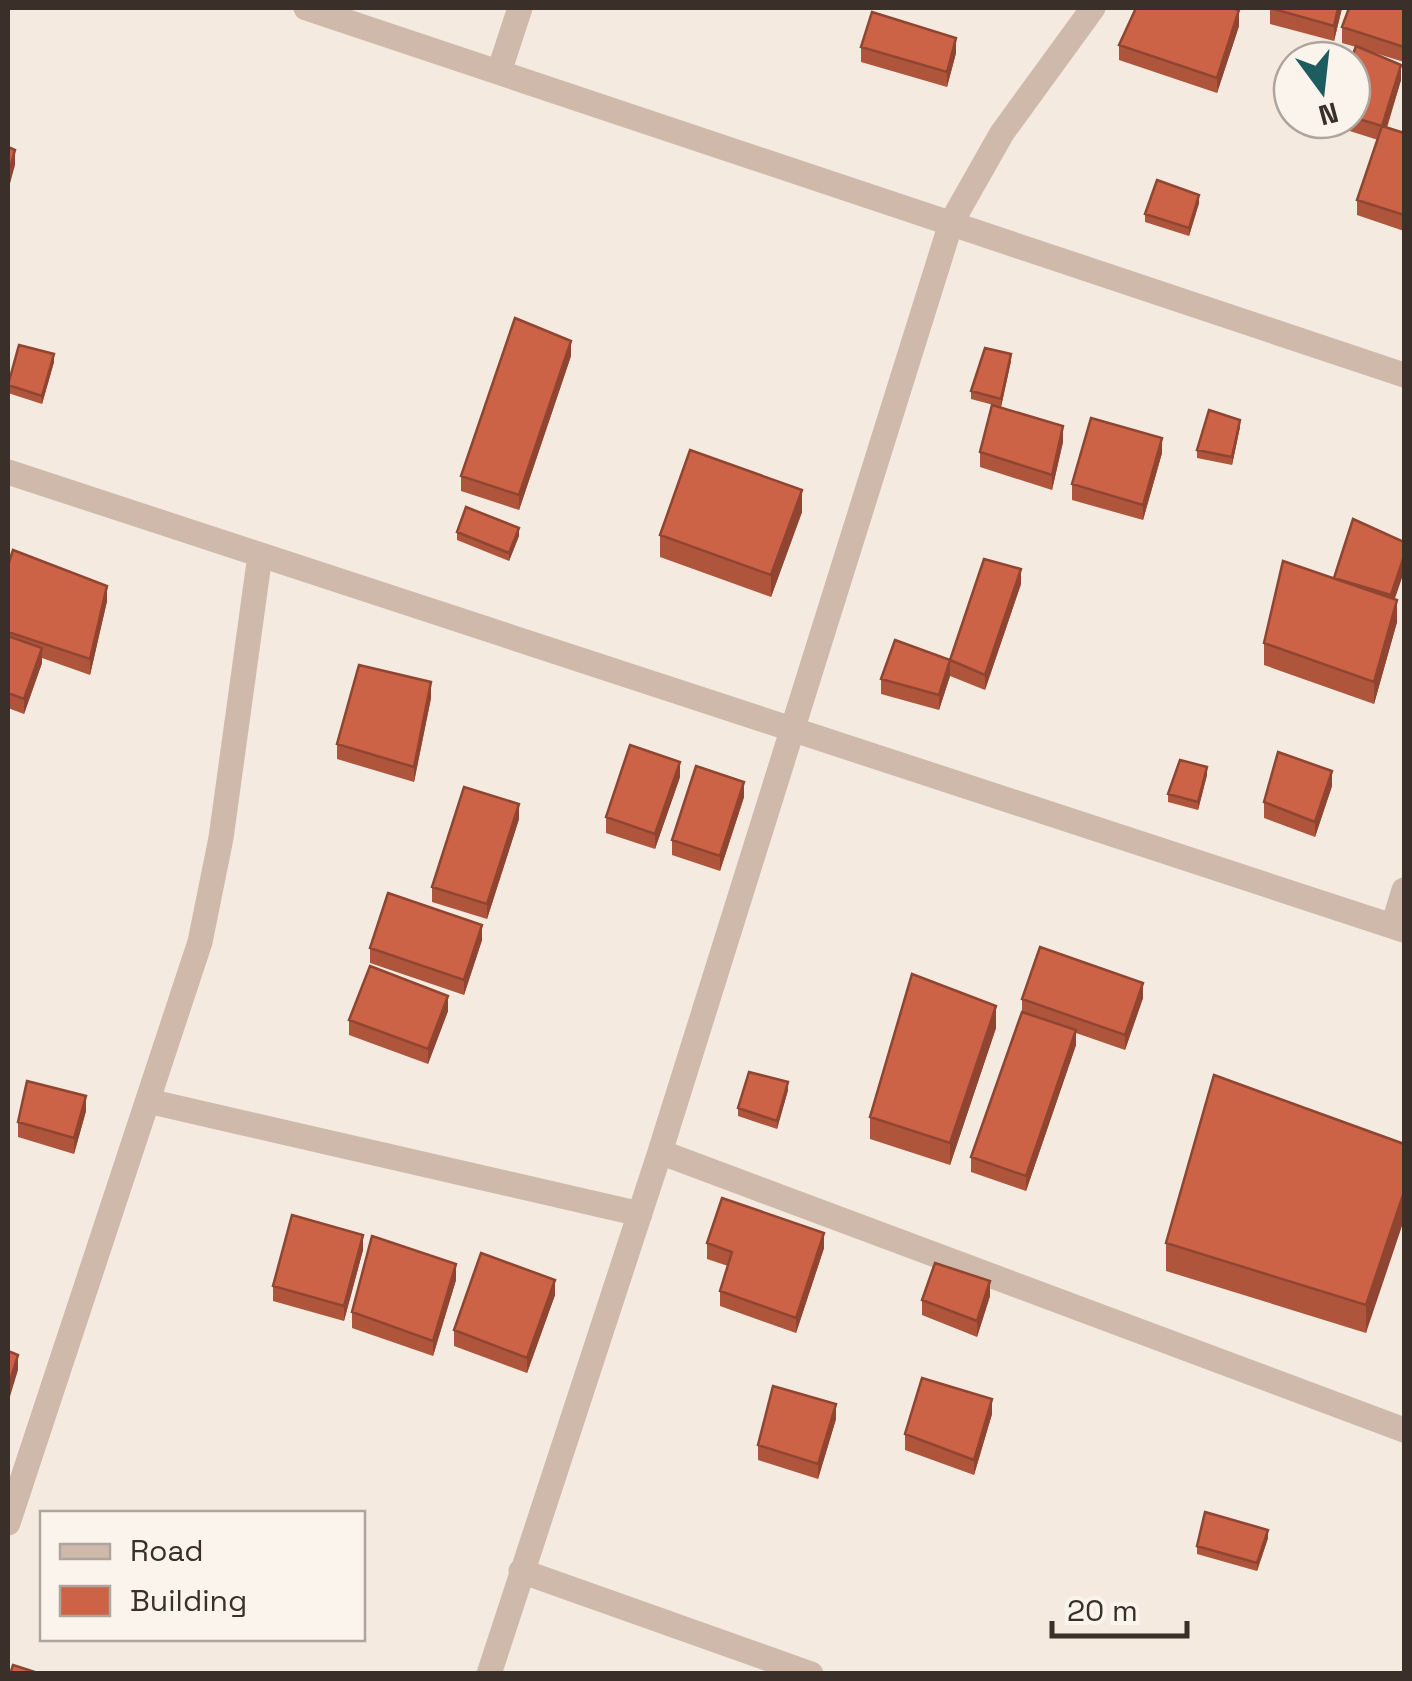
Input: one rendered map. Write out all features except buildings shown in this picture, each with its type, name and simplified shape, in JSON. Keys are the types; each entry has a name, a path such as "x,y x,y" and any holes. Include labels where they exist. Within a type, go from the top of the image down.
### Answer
{"street":[{"path":"306,8 1404,375"},
{"path":"500,72 520,8"},
{"path":"489,1674 660,1152 952,223 1002,133 1093,8"},
{"path":"8,472 1399,928 1404,890"},
{"path":"8,1523 200,942 213,888 260,555"},
{"path":"148,1100 640,1214"},
{"path":"660,1152 1404,1430"},
{"path":"522,1572 812,1674"}]}
